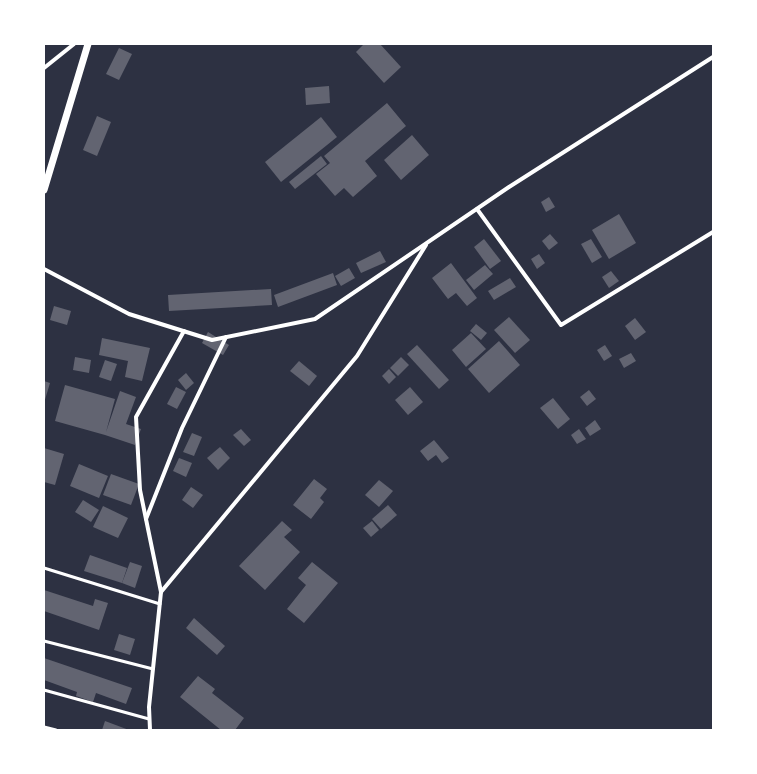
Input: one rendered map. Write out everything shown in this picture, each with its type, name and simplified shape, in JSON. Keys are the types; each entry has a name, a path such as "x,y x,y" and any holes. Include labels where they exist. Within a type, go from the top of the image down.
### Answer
{"street":[{"path":"44,68 74,44"},
{"path":"44,190 88,44"},
{"path":"44,269 129,314 212,340 315,320 477,209 713,57"},
{"path":"477,209 561,325 713,232"},
{"path":"161,592 358,356 426,244"},
{"path":"150,730 149,707 161,592 140,490 136,417 184,331"},
{"path":"146,520 182,428 226,337"}],"lane":[{"path":"44,568 160,604"},
{"path":"44,642 153,669"},
{"path":"44,690 149,719"},
{"path":"44,727 56,730"}],"building":[{"path":"364,44 380,44 401,67 384,83 356,52"},
{"path":"119,48 132,54 119,80 106,74"},
{"path":"329,86 330,103 306,105 305,88"},
{"path":"387,103 406,126 365,161 377,176 353,197 344,188 335,196 316,174 330,163 324,156"},
{"path":"97,116 111,122 97,156 83,150"},
{"path":"321,117 337,137 281,182 265,162"},
{"path":"412,135 429,155 401,180 384,160"},
{"path":"321,156 327,164 295,189 289,182"},
{"path":"549,197 555,207 546,212 541,202"},
{"path":"619,214 636,243 609,259 592,230"},
{"path":"550,234 558,243 549,250 542,241"},
{"path":"484,239 501,261 490,269 474,247"},
{"path":"591,239 602,257 592,263 581,244"},
{"path":"380,251 386,262 361,273 356,263"},
{"path":"539,254 545,263 537,269 531,259"},
{"path":"451,263 477,298 467,306 456,293 448,299 432,278"},
{"path":"485,265 493,274 474,290 466,280"},
{"path":"349,268 355,278 341,286 335,276"},
{"path":"611,271 619,281 609,288 602,277"},
{"path":"333,273 337,285 278,307 274,295"},
{"path":"510,278 516,287 494,300 488,291"},
{"path":"271,289 272,305 169,311 168,295"},
{"path":"54,306 71,311 67,325 50,320"},
{"path":"509,317 530,340 515,353 494,330"},
{"path":"635,318 646,332 635,340 625,326"},
{"path":"476,324 487,333 481,340 470,331"},
{"path":"208,332 229,345 223,355 202,343"},
{"path":"471,333 486,349 466,367 452,350"},
{"path":"102,338 150,348 142,381 125,377 128,361 99,355"},
{"path":"499,341 520,365 489,393 468,369"},
{"path":"417,345 449,380 439,389 407,354"},
{"path":"605,345 612,356 604,361 597,350"},
{"path":"631,353 636,361 624,368 619,359"},
{"path":"75,357 91,360 89,373 73,370"},
{"path":"401,357 409,365 398,376 390,368"},
{"path":"105,360 117,364 111,381 99,377"},
{"path":"299,361 317,376 309,386 290,371"},
{"path":"389,369 396,377 389,384 382,376"},
{"path":"186,373 194,383 186,390 178,380"},
{"path":"44,381 50,383 44,403"},
{"path":"65,385 115,399 106,432 120,391 136,397 126,424 141,429 135,445 55,421"},
{"path":"176,387 186,392 177,409 167,404"},
{"path":"410,387 423,402 408,415 395,400"},
{"path":"589,390 596,399 587,406 580,397"},
{"path":"553,398 570,419 558,429 540,408"},
{"path":"595,420 601,429 590,436 585,428"},
{"path":"241,429 251,440 244,446 233,435"},
{"path":"579,429 586,439 577,444 571,435"},
{"path":"192,433 202,437 194,456 183,452"},
{"path":"434,440 449,458 442,463 436,455 428,461 420,451"},
{"path":"220,447 230,458 218,470 207,458"},
{"path":"44,448 64,454 55,485 44,482"},
{"path":"179,458 192,463 186,477 173,471"},
{"path":"79,464 108,476 99,498 70,486"},
{"path":"111,474 139,484 131,505 103,495"},
{"path":"314,479 327,489 320,498 324,502 311,519 293,505"},
{"path":"379,480 393,491 379,507 365,495"},
{"path":"191,487 203,495 193,508 182,500"},
{"path":"83,500 99,510 91,522 75,512"},
{"path":"388,505 397,515 381,529 372,519"},
{"path":"103,506 128,518 118,538 93,527"},
{"path":"282,521 292,530 284,537 300,552 265,590 239,566"},
{"path":"372,521 379,530 371,537 363,528"},
{"path":"90,555 127,568 122,583 84,571"},
{"path":"130,562 142,566 135,588 122,583"},
{"path":"312,562 338,583 304,623 287,609 306,585 298,578"},
{"path":"44,590 93,606 95,599 108,603 99,630 44,611"},
{"path":"194,618 225,646 217,655 186,628"},
{"path":"119,634 135,639 130,655 114,650"},
{"path":"44,658 132,688 126,704 96,693 93,702 76,696 77,692 44,680"},
{"path":"198,676 215,689 212,693 244,718 235,730 221,730 180,697"},
{"path":"105,721 129,730 102,730"}]}
